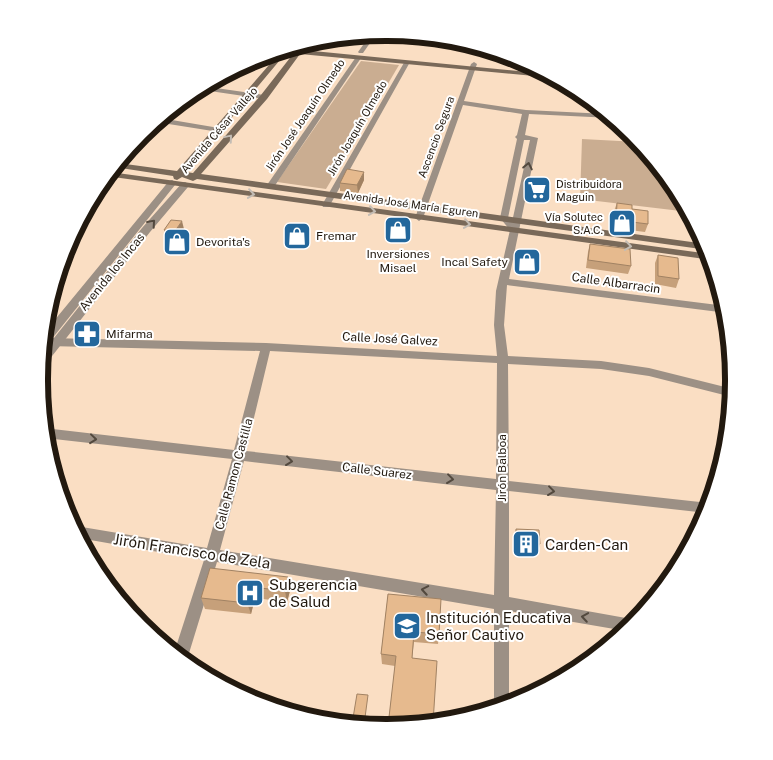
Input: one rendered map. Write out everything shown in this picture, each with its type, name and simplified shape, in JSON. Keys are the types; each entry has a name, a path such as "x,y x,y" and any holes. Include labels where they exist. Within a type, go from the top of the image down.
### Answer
{"main road":[{"path":"316,49 407,62 520,69"},
{"name":"Avenida César Vallejo","path":"185,185 197,175 264,96 295,54"},
{"path":"360,55 473,66 532,74"},
{"name":"Avenida César Vallejo","path":"172,183 279,59"},
{"name":"Avenida José María Eguren","path":"125,166 182,172 697,245"},
{"name":"Avenida José María Eguren","path":"117,175 701,256"}],"street":[{"name":"Jirón José Joaquín Olmedo","path":"271,185 369,42"},
{"name":"Jirón Joaquín Olmedo","path":"326,205 407,62"},
{"name":"Ascencio Segura","path":"419,218 473,66"},
{"path":"212,90 264,96"},
{"path":"461,103 526,112 598,115"},
{"path":"515,231 504,218 519,137 526,112"},
{"path":"167,122 219,130"},
{"name":"Jirón Balboa","path":"502,698 503,358 499,325 503,280 534,138 519,137"},
{"name":"Avenida los Incas","path":"51,336 172,183"},
{"name":"Avenida los Incas","path":"51,336 185,185"},
{"name":"Calle Albarracin","path":"503,280 718,309"},
{"name":"Calle José Galvez","path":"50,342 266,347 503,358 601,365 649,372 725,391"},
{"name":"Calle Ramon Castilla","path":"182,651 213,554 241,455 266,347"},
{"name":"Calle Suarez","path":"52,435 700,508"},
{"name":"Jirón Francisco de Zela","path":"85,533 623,623"}],"shaded area":[{"path":"361,61 399,65 326,189 277,182"},
{"path":"582,139 627,141 655,174 680,211 580,199"}],"building":[{"path":"347,169 364,172 357,185 340,183"},
{"path":"617,203 632,205 632,209 648,211 648,224 616,220"},
{"path":"171,220 182,221 175,231 164,230"},
{"path":"395,220 406,222 402,232 390,231"},
{"path":"293,226 307,229 300,238 286,235"},
{"path":"590,244 630,249 631,266 588,260"},
{"path":"658,255 678,258 679,279 658,276"},
{"path":"516,529 539,530 540,544 517,542"},
{"path":"210,568 288,577 285,591 252,587 247,603 201,598"},
{"path":"388,594 441,599 439,634 414,632 412,658 437,661 433,716 389,719 396,656 381,654"},
{"path":"357,694 368,695 365,718 353,717"}],"place":[{"name":"Distribuidora Maguin","path":"537,190"},
{"name":"Vía Solutec S.A.C.","path":"622,223"},
{"name":"Inversiones Misael","path":"398,230"},
{"name":"Fremar","path":"297,236"},
{"name":"Devorita's","path":"177,242"},
{"name":"Incal Safety","path":"527,262"},
{"name":"Mifarma","path":"87,334"},
{"name":"Carden-Can","path":"526,544"},
{"name":"Subgerencia de Salud","path":"250,593"},
{"name":"Institución Educativa Señor Cautivo","path":"407,626"}]}
